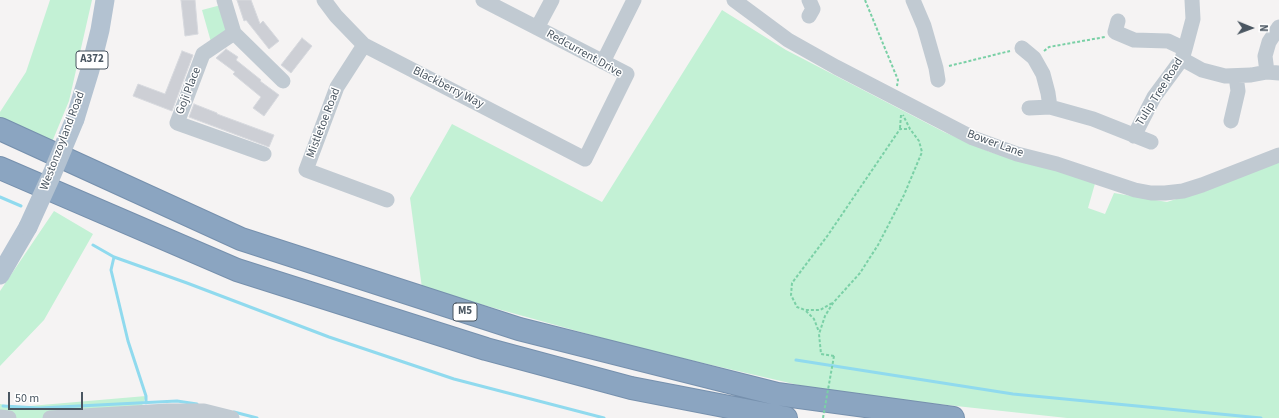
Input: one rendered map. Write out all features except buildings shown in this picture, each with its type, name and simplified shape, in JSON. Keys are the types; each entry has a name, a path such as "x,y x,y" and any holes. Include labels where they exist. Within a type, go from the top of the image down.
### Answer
{"highway":[{"name":"M5","path":"0,129 242,239 518,329 777,394 953,418"},
{"name":"M5","path":"0,168 237,270 524,360 631,388 786,418"}],"main road":[{"name":"Westonzoyland Road","path":"0,275 28,227 75,119 90,70 100,30 105,0"}],"street":[{"path":"224,0 234,33 283,81"},
{"name":"Blackberry Way","path":"324,0 336,16 364,45 585,159"},
{"name":"Redcurrent Drive","path":"483,0 627,74 585,159"},
{"path":"537,28 552,0"},
{"path":"603,62 634,0"},
{"name":"Bower Lane","path":"734,0 788,40 902,107 997,148 1057,164 1114,184 1151,193 1177,192 1196,187 1279,155"},
{"path":"913,0 941,71"},
{"name":"Tulip Tree Road","path":"1134,136 1154,97 1183,54 1193,19 1192,0"},
{"path":"1183,54 1202,70 1224,76 1273,72 1265,56 1269,42 1276,28"},
{"name":"Tulip Tree Road","path":"1114,29 1134,40 1168,41 1183,54"},
{"name":"Goji Place","path":"234,33 203,54 177,123 264,154"},
{"name":"Mistletoe Road","path":"364,45 337,87 306,170 387,200"},
{"path":"1022,48 1039,55 1050,107"},
{"path":"1235,116 1238,90 1236,76"},
{"path":"1029,108 1050,107 1094,119 1151,142"},
{"path":"50,418 167,411 204,411 232,418"},
{"path":"0,417 9,418"}],"path":[{"path":"833,303 820,310 805,310 797,307 791,295 792,283 828,235 900,129 902,107 897,87 898,80 866,0"},
{"path":"819,334 825,316 833,303 860,273 878,245 904,195 922,152 919,141 910,129 900,129"},
{"path":"805,310 814,319 819,334 821,354 834,356 823,418"}],"green space":[{"path":"50,0 92,0 69,101 52,142 0,118 0,112 26,72"},
{"path":"221,5 228,30 211,42 202,10"},
{"path":"722,10 786,50 944,132 990,152 1096,180 1088,208 1105,214 1114,193 1167,202 1225,183 1279,159 1279,418 1067,418 836,393 642,349 422,288 410,198 452,124 602,202"},
{"path":"54,211 93,234 44,320 0,366 0,291"},
{"path":"146,396 137,418 0,418 0,404 18,407"}],"waterway":[{"path":"0,197 21,206"},
{"path":"93,245 114,257 329,337 454,379 604,418"},
{"path":"114,257 111,270 128,341 146,396 146,403"},
{"path":"796,360 1013,394 1261,418"},
{"path":"3,406 39,408 177,401 197,404"},
{"path":"234,412 257,418"}]}
